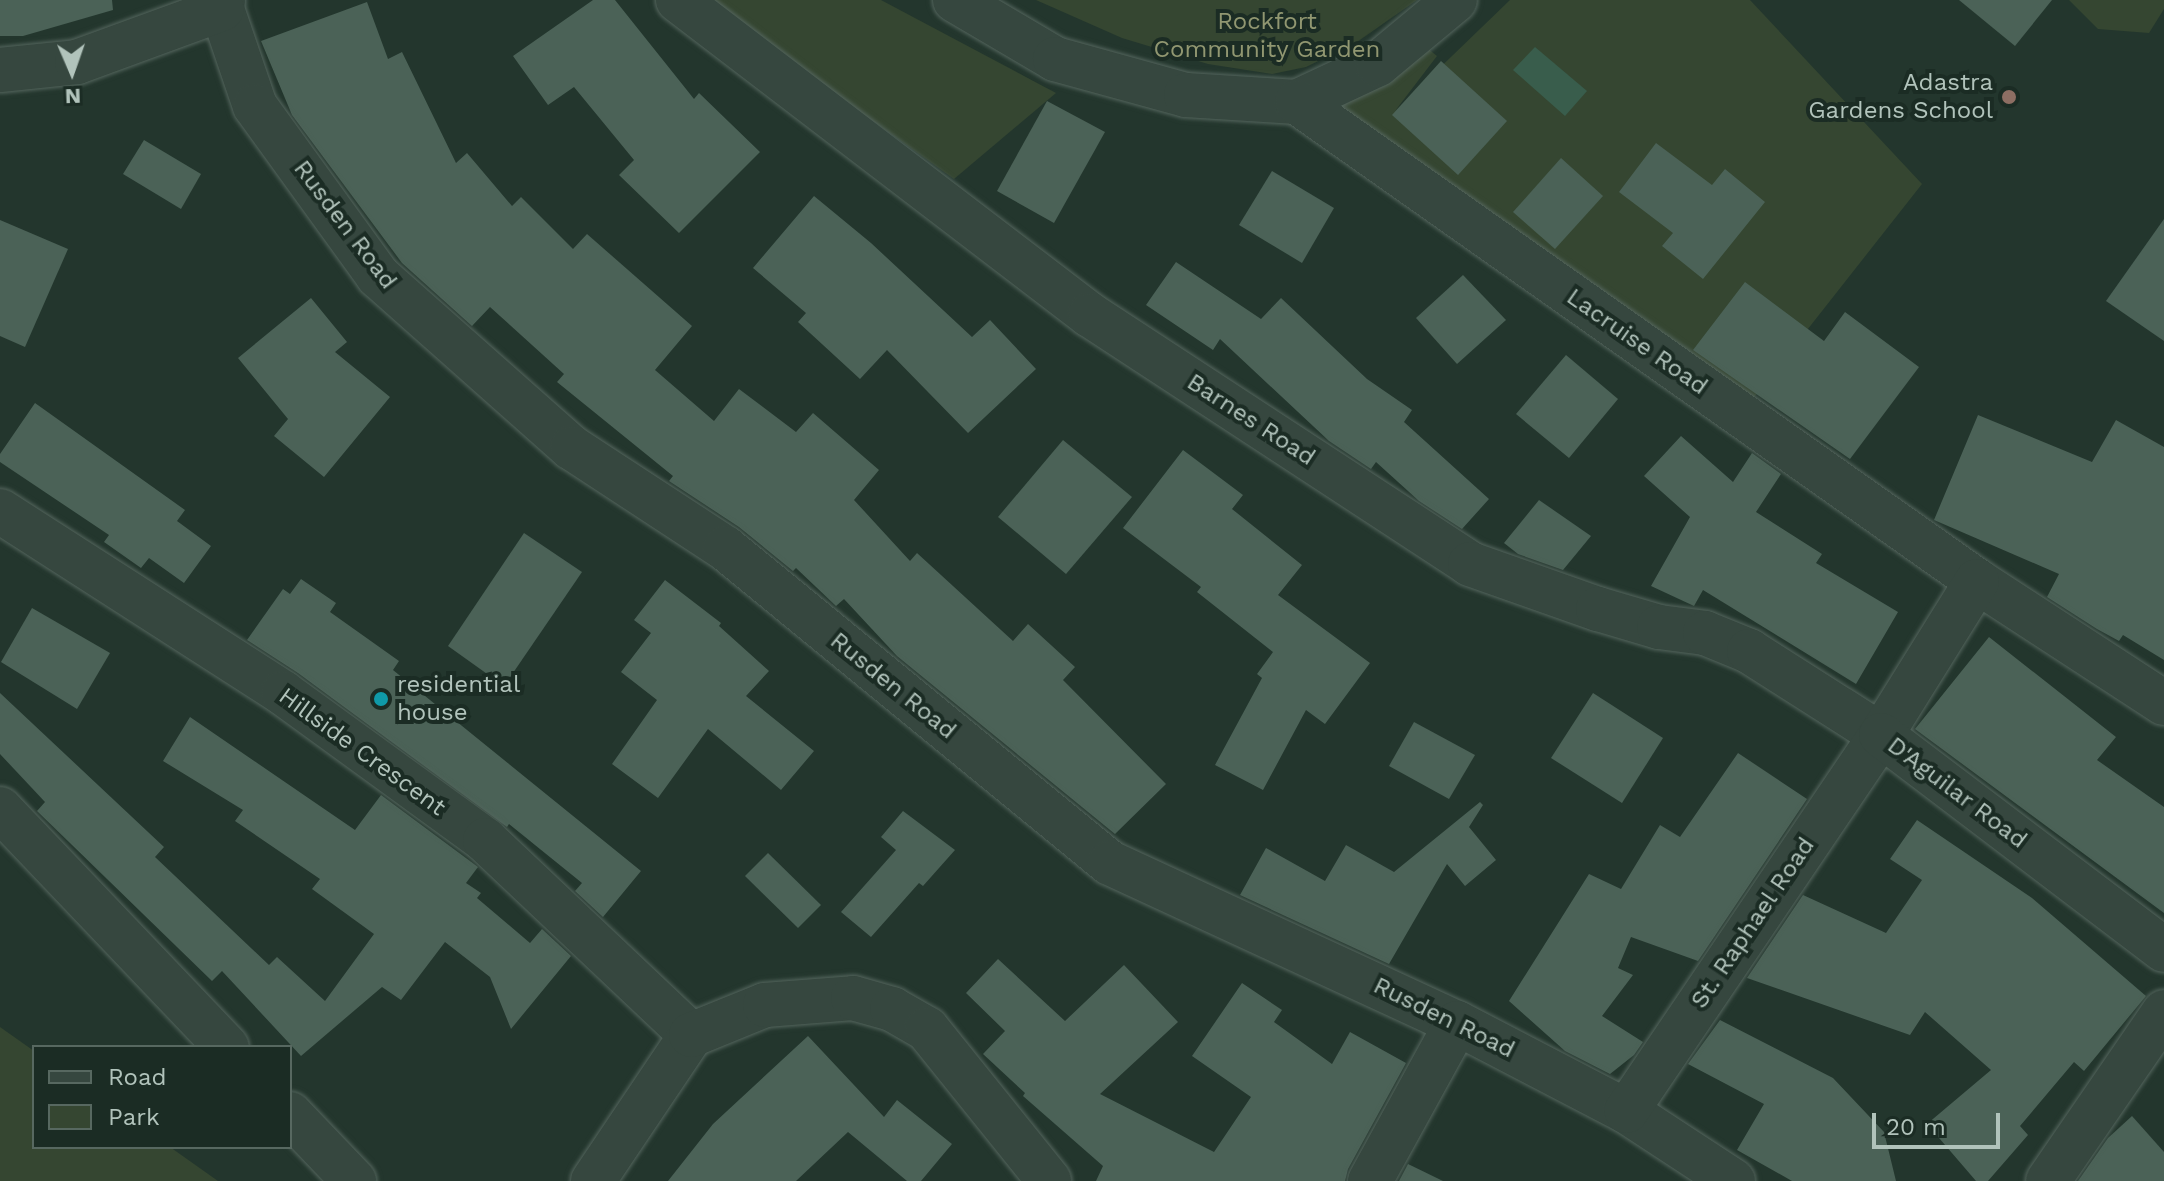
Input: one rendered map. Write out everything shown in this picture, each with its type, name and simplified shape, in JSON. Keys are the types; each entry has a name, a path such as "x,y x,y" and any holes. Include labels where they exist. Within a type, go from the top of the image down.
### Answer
{"street":[{"name":"Barnes Road","path":"678,0 1090,315 1470,564 1613,614 1659,627 1705,633 1749,651 1881,735"},
{"path":"955,0 1055,59 1186,95 1297,102 1378,64 1455,0"},
{"path":"0,70 77,62 223,4"},
{"name":"Rusden Road","path":"223,4 255,106 378,276 572,448 725,548 1110,863 1457,1023 1626,1111 1733,1181"},
{"name":"Lacruise Road","path":"1297,102 1977,581"},
{"name":"Hillside Crescent","path":"0,511 283,693 485,840 691,1035"},
{"name":"D'Aguilar Road","path":"1977,581 1881,735 2164,950"},
{"path":"1977,581 2164,703"},
{"name":"St. Raphael Road","path":"1626,1111 1881,735"},
{"path":"0,809 225,1045"},
{"path":"593,1181 691,1035 765,1005 853,998 892,1009 927,1029 1049,1181"},
{"path":"2048,1181 2164,1012"},
{"path":"1370,1181 1457,1023"},
{"path":"292,1116 354,1181"}],"green space":[{"path":"703,0 881,0 1056,93 954,179"},
{"name":"Rockfort Community Garden","path":"1036,0 1417,0 1357,42 1306,67 1272,74 1208,64 1122,38"},
{"path":"1510,0 1750,0 1922,184 1752,400 1303,102 1415,38 1437,56 1395,111"},
{"path":"2069,0 2164,0 2164,9 2149,33 2098,29"},
{"path":"0,1027 32,1050 32,1149 173,1149 218,1181 0,1181"}],"shaded area":[{"path":"1535,47 1587,91 1565,116 1513,70"}],"building":[{"path":"0,0 112,0 113,10 23,36 0,36"},
{"path":"593,0 615,0 694,99 699,93 760,152 679,233 619,175 634,160 574,87 548,105 513,56"},
{"path":"1959,0 2052,0 2015,46"},
{"path":"367,2 388,59 402,52 456,163 467,153 512,206 521,197 573,249 587,234 692,326 655,370 714,421 739,389 796,432 813,413 879,470 854,500 910,561 917,553 1013,641 1028,624 1075,667 1063,680 1166,784 1115,834 897,656 844,599 836,606 796,568 793,571 739,527 669,481 673,476 557,382 564,374 490,307 472,326 402,263 292,115 261,41"},
{"path":"1441,61 1507,121 1458,175 1392,115"},
{"path":"1047,101 1105,132 1054,223 997,191"},
{"path":"144,140 201,174 181,209 123,174"},
{"path":"1656,143 1712,185 1725,169 1765,202 1703,279 1662,246 1673,233 1619,192"},
{"path":"1561,158 1603,196 1555,249 1513,212"},
{"path":"1272,171 1334,208 1302,263 1239,225"},
{"path":"814,196 871,243 972,337 990,320 1036,369 968,433 887,350 860,379 798,322 806,313 753,268"},
{"path":"2164,219 2164,341 2106,301"},
{"path":"0,220 68,249 25,347 0,336"},
{"path":"1176,262 1261,319 1281,298 1367,379 1412,410 1404,422 1489,499 1462,529 1419,501 1376,462 1371,469 1329,441 1220,339 1213,350 1146,305"},
{"path":"1463,275 1506,320 1457,364 1416,318"},
{"path":"1745,282 1824,341 1845,312 1919,367 1850,459 1693,350"},
{"path":"311,298 347,342 335,352 390,397 324,477 274,436 288,419 238,358"},
{"path":"1566,355 1618,399 1569,458 1516,414"},
{"path":"35,403 185,510 177,521 211,546 184,583 149,558 141,568 104,542 109,535 0,462 0,454"},
{"path":"1978,415 2092,462 2116,420 2164,447 2164,660 2123,635 2119,641 2047,597 2059,574 1934,520"},
{"path":"1681,436 1733,482 1752,453 1781,474 1756,512 1822,554 1816,563 1898,612 1856,684 1703,590 1694,606 1651,586 1690,517 1644,476"},
{"path":"1063,440 1132,497 1066,574 998,517"},
{"path":"1183,450 1243,495 1232,509 1302,565 1278,595 1370,663 1325,724 1306,710 1263,790 1215,765 1262,678 1257,674 1273,652 1197,592 1201,587 1123,528"},
{"path":"1539,500 1591,536 1563,570 1518,554 1504,543"},
{"path":"524,533 582,572 504,686 448,646"},
{"path":"301,579 336,603 330,612 399,661 393,670 641,871 603,917 575,891 582,883 509,824 507,827 298,673 247,640 283,589 290,594"},
{"path":"665,580 721,623 719,626 769,671 746,696 814,751 781,790 708,729 658,798 612,764 657,700 621,672 651,633 634,620"},
{"path":"32,608 110,653 77,709 1,662"},
{"path":"1989,637 2116,737 2097,760 2164,807 2164,913 1915,729"},
{"path":"0,693 164,847 155,857 269,965 277,957 325,1001 374,934 312,889 320,879 235,821 243,810 163,761 190,717 355,830 381,795 478,867 466,883 481,893 477,898 530,943 542,929 571,956 511,1029 490,977 445,942 401,1000 382,987 301,1056 222,971 212,981 37,811 45,802 0,754"},
{"path":"1593,693 1663,738 1622,803 1551,758"},
{"path":"1414,722 1475,755 1449,799 1389,766"},
{"path":"1738,753 1807,799 1698,961 1631,937 1618,968 1633,975 1602,1016 1643,1042 1634,1055 1610,1074 1565,1051 1509,1001 1589,874 1621,889 1660,825 1680,837"},
{"path":"1480,802 1483,805 1469,827 1496,860 1465,886 1447,864 1389,964 1240,895 1266,848 1325,881 1346,845 1394,872"},
{"path":"903,811 955,850 923,886 919,883 871,937 841,912 896,850 881,837"},
{"path":"1917,820 2032,898 2146,996 2084,1071 2074,1062 2020,1126 2028,1135 1988,1181 1976,1181 1927,1124 1991,1070 1925,1012 1910,1035 1747,978 1803,895 1886,933 1922,880 1890,859"},
{"path":"768,853 821,905 798,928 745,876"},
{"path":"998,959 1065,1021 1124,965 1178,1022 1100,1094 1214,1152 1251,1097 1192,1056 1242,983 1282,1010 1274,1022 1332,1064 1350,1032 1406,1063 1348,1169 1345,1181 1096,1181 1103,1166 1023,1096 1025,1093 983,1054 1005,1031 966,993"},
{"path":"1720,1020 1833,1078 1884,1132 1896,1181 1792,1181 1737,1150 1764,1104 1688,1064"},
{"path":"808,1036 884,1117 897,1100 952,1144 921,1181 907,1181 848,1132 796,1181 668,1181 713,1124"},
{"path":"2132,1116 2164,1152 2164,1181 2078,1181 2108,1138"},
{"path":"1408,1164 1443,1181 1399,1181"}],"place":[{"name":"Adastra Gardens School","path":"2009,97"},
{"name":"residential house","path":"381,699"}]}
